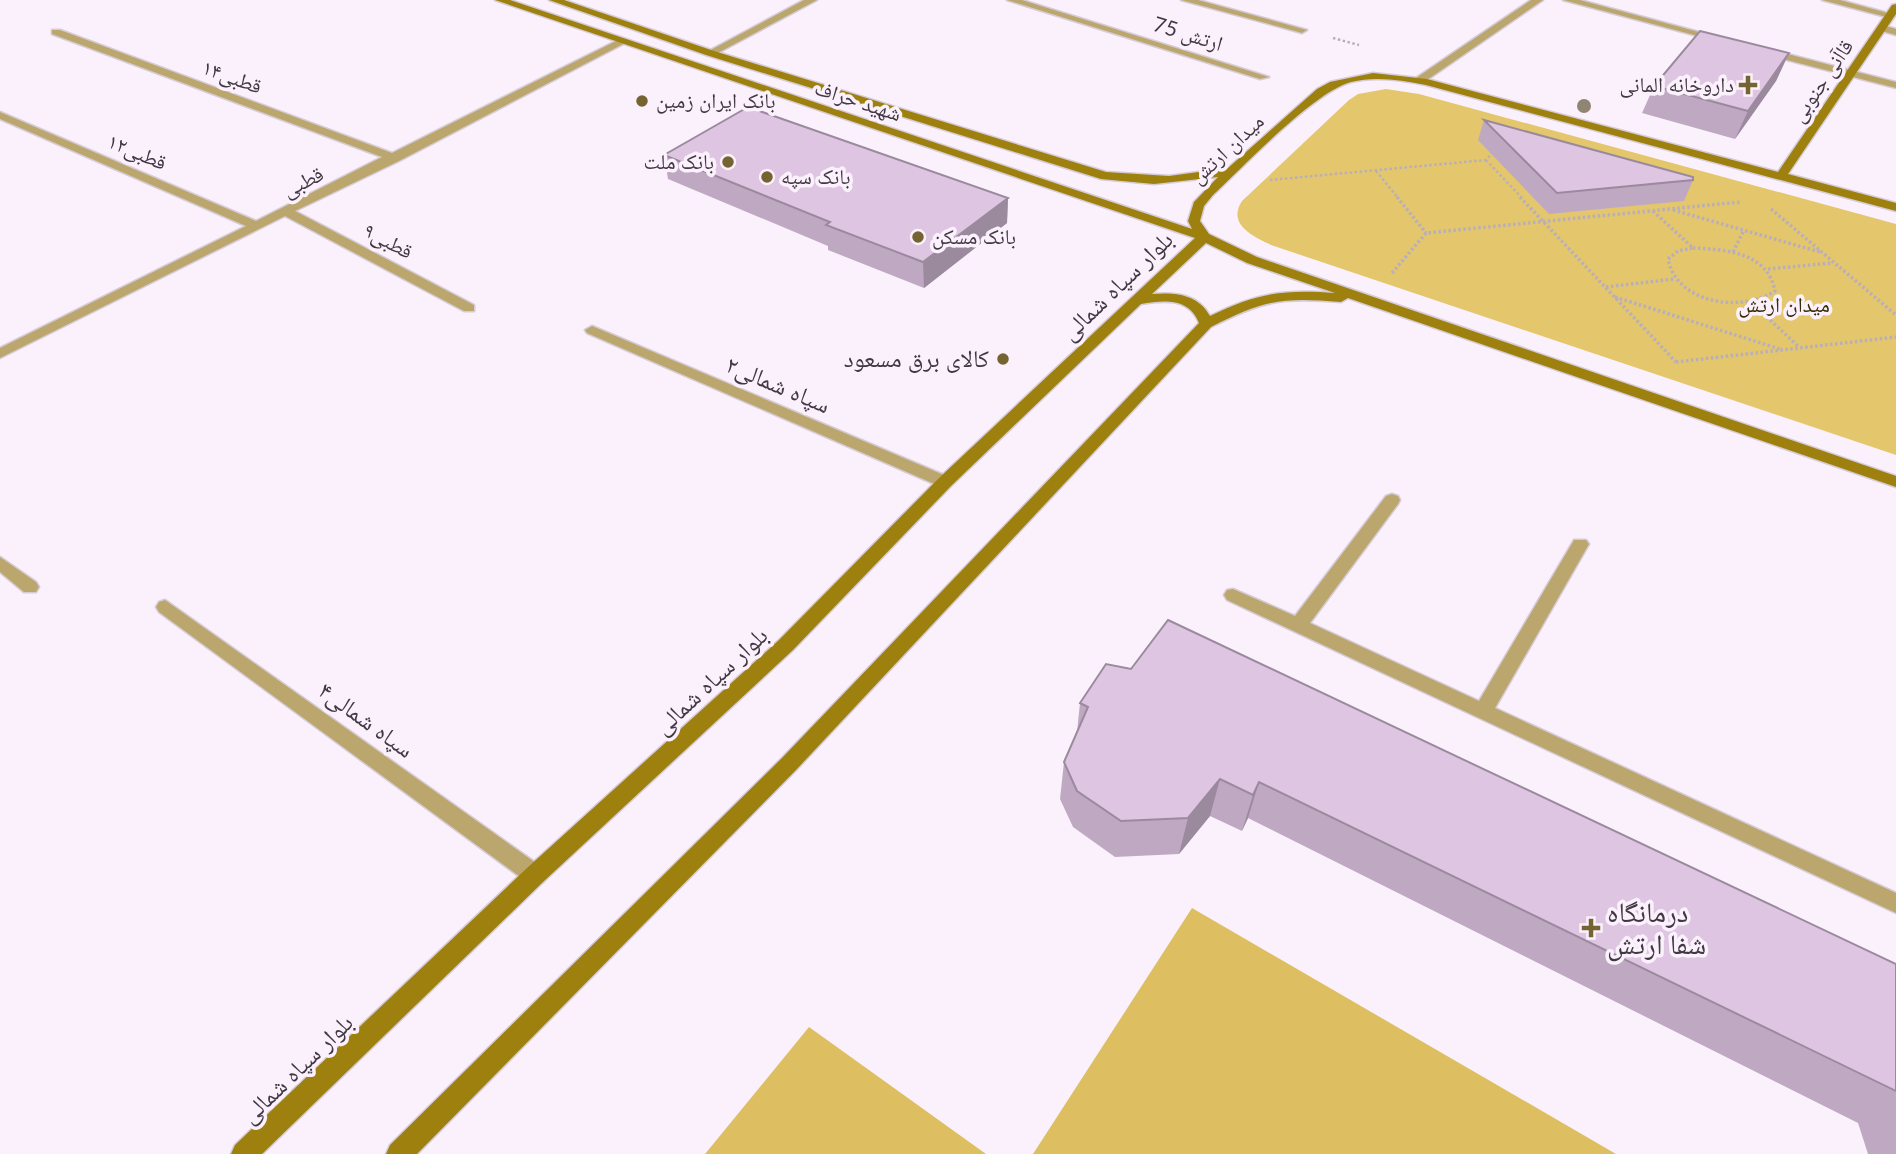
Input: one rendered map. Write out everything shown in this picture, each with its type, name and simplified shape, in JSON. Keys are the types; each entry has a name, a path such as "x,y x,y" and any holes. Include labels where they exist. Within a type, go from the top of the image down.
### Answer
{"main road":[{"name":"شهید حراف","path":"500,0 1204,237"},
{"path":"554,0 710,53 1115,178 1147,182 1182,180 1232,171"},
{"name":"قاآنی جنوبی","path":"1780,177 1893,11"},
{"name":"میدان ارتش","path":"1204,237 1194,221 1198,205 1321,90 1354,77 1420,80 1896,207"},
{"path":"949,152 976,136"},
{"path":"1204,237 1252,260 1896,482"},
{"name":"بلوار سپاه شمالی","path":"244,1154 535,876 786,645 945,482 1204,237"},
{"path":"399,1154 789,764 1206,324 1245,304 1292,294 1369,301"},
{"path":"1140,300 1162,296 1186,299 1200,309 1206,324"}],"street":[{"path":"710,53 812,0"},
{"name":"75 ارتش","path":"1012,0 1264,77"},
{"name":"75 ارتش","path":"1186,0 1302,30"},
{"path":"1420,80 1538,0"},
{"path":"1568,0 1730,42"},
{"path":"1827,0 1893,11"},
{"path":"1882,28 1896,32"},
{"name":"قطبی۱۴","path":"56,32 395,158"},
{"name":"قطبی","path":"0,354 622,42"},
{"path":"1757,49 1896,85"},
{"name":"قطبی۱۲","path":"0,115 258,226"},
{"name":"قطبی۹","path":"287,212 469,308"},
{"name":"سپاه شمالی۲","path":"592,330 945,482"},
{"path":"1298,625 1392,500"},
{"path":"1483,711 1580,544"},
{"path":"0,563 30,587"},
{"path":"1233,595 1896,903"},
{"name":"سپاه شمالی۴","path":"166,607 535,876"}],"path":[{"path":"1273,172 1264,181 1486,160 1676,362 1896,337"},
{"path":"1375,171 1426,233"},
{"path":"1369,301 1426,233 1747,201"},
{"path":"1669,209 1822,253"},
{"path":"1770,209 1896,315"},
{"path":"1653,211 1693,248"},
{"path":"1733,252 1744,230"},
{"path":"1693,248 1733,252 1767,270 1775,280 1775,291 1767,299 1752,303 1731,303 1709,298 1689,290 1675,279 1668,268 1668,258 1678,251 1693,248"},
{"path":"1767,270 1834,263"},
{"path":"1605,287 1675,279"},
{"path":"1614,296 1783,350"},
{"path":"1752,303 1800,348"}],"green space":[{"name":"میدان ارتش","path":"1386,89 1419,94 1896,224 1896,455 1271,245 1244,228 1238,216 1242,201 1349,100 1358,94"}],"shaded area":[{"path":"1192,908 1616,1154 1033,1154"},
{"path":"809,1027 986,1154 705,1154"}],"building":[{"path":"1700,31 1789,53 1748,111 1654,86"},
{"path":"748,107 1008,198 923,262 826,225 830,222 664,155"},
{"path":"1484,120 1693,177 1693,180 1557,193"},
{"name":"درمانگاه شفا ارتش","path":"1168,620 1896,964 1896,1091 1259,782 1253,795 1220,779 1188,818 1121,821 1077,791 1064,762 1088,707 1080,703 1106,664 1131,669"}],"place":[{"name":"داروخانه المانی","path":"1748,85"},
{"name":"بانک ایران زمین","path":"642,101"},
{"name":"بانک ملت","path":"728,162"},
{"name":"بانک سپه","path":"767,177"},
{"name":"بانک مسکن","path":"918,237"},
{"name":"کالای برق مسعود","path":"1003,359"},
{"name":"درمانگاه شفا ارتش","path":"1591,928"}]}
